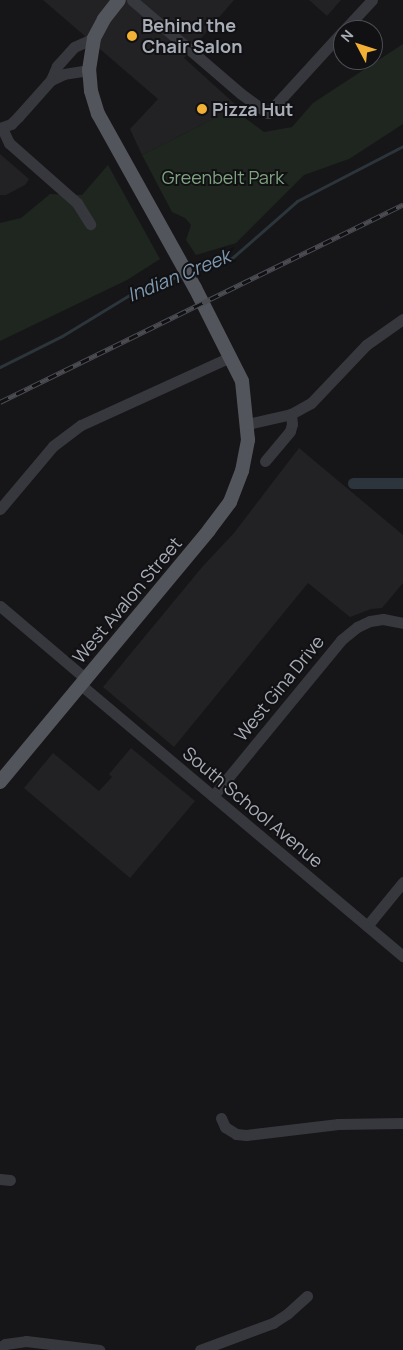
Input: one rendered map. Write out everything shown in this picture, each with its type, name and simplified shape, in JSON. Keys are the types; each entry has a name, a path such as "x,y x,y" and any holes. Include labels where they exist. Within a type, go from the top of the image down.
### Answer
{"main road":[{"path":"94,38 104,19 119,0"},
{"name":"West Avalon Street","path":"0,782 230,502 242,471 248,440 248,424 242,381 195,288 98,114 91,91 89,70 94,38"}],"street":[{"path":"132,0 240,93 268,113 333,43"},
{"path":"354,20 372,0"},
{"path":"90,224 77,203 8,143 1,128 18,117 51,80 57,66 74,47 94,38"},
{"path":"51,80 64,74 89,70"},
{"path":"248,424 291,414 310,403 366,345 403,319"},
{"path":"0,509 52,446 81,425 230,357"},
{"path":"265,462 290,431 292,424 291,414"},
{"name":"South School Avenue","path":"0,606 213,796 403,956"},
{"name":"West Gina Drive","path":"213,796 341,640 357,627 370,621 383,619 403,623"},
{"path":"367,926 403,882"},
{"path":"220,1118 225,1127 236,1134 246,1135 338,1124 403,1123"},
{"path":"200,1350 273,1323 287,1314 307,1296"},
{"path":"0,1347 5,1344 26,1342 99,1350"}],"shaded area":[{"path":"43,0 234,0 184,58 236,105 233,109 142,155 130,129 158,99"},
{"path":"309,0 341,0 327,16"},
{"path":"0,154 29,179 25,185 6,195 0,195"},
{"path":"299,448 403,535 403,583 382,608 371,609 350,617 308,583 174,747 103,687 203,566 234,533"},
{"path":"131,748 195,801 130,878 24,788 53,753 99,791 112,777 109,774"}],"green space":[{"name":"Greenbelt Park","path":"403,44 403,124 349,159 304,175 236,243 196,255 186,240 191,225 185,218 172,212 142,155 233,109 264,132 292,127 313,103 363,70 383,70 383,57"},
{"name":"Greenbelt Park","path":"108,165 160,259 127,280 0,341 0,223 21,218 50,194 82,195"}],"waterway":[{"name":"Indian Creek","path":"191,272 232,258 297,201 403,146"},
{"name":"Indian Creek","path":"0,367 62,336 136,291 182,275"},
{"path":"353,483 403,483"}],"railway":[{"path":"0,402 403,205"}],"place":[{"name":"Behind the Chair Salon","path":"132,36"},
{"name":"Pizza Hut","path":"202,109"}]}
